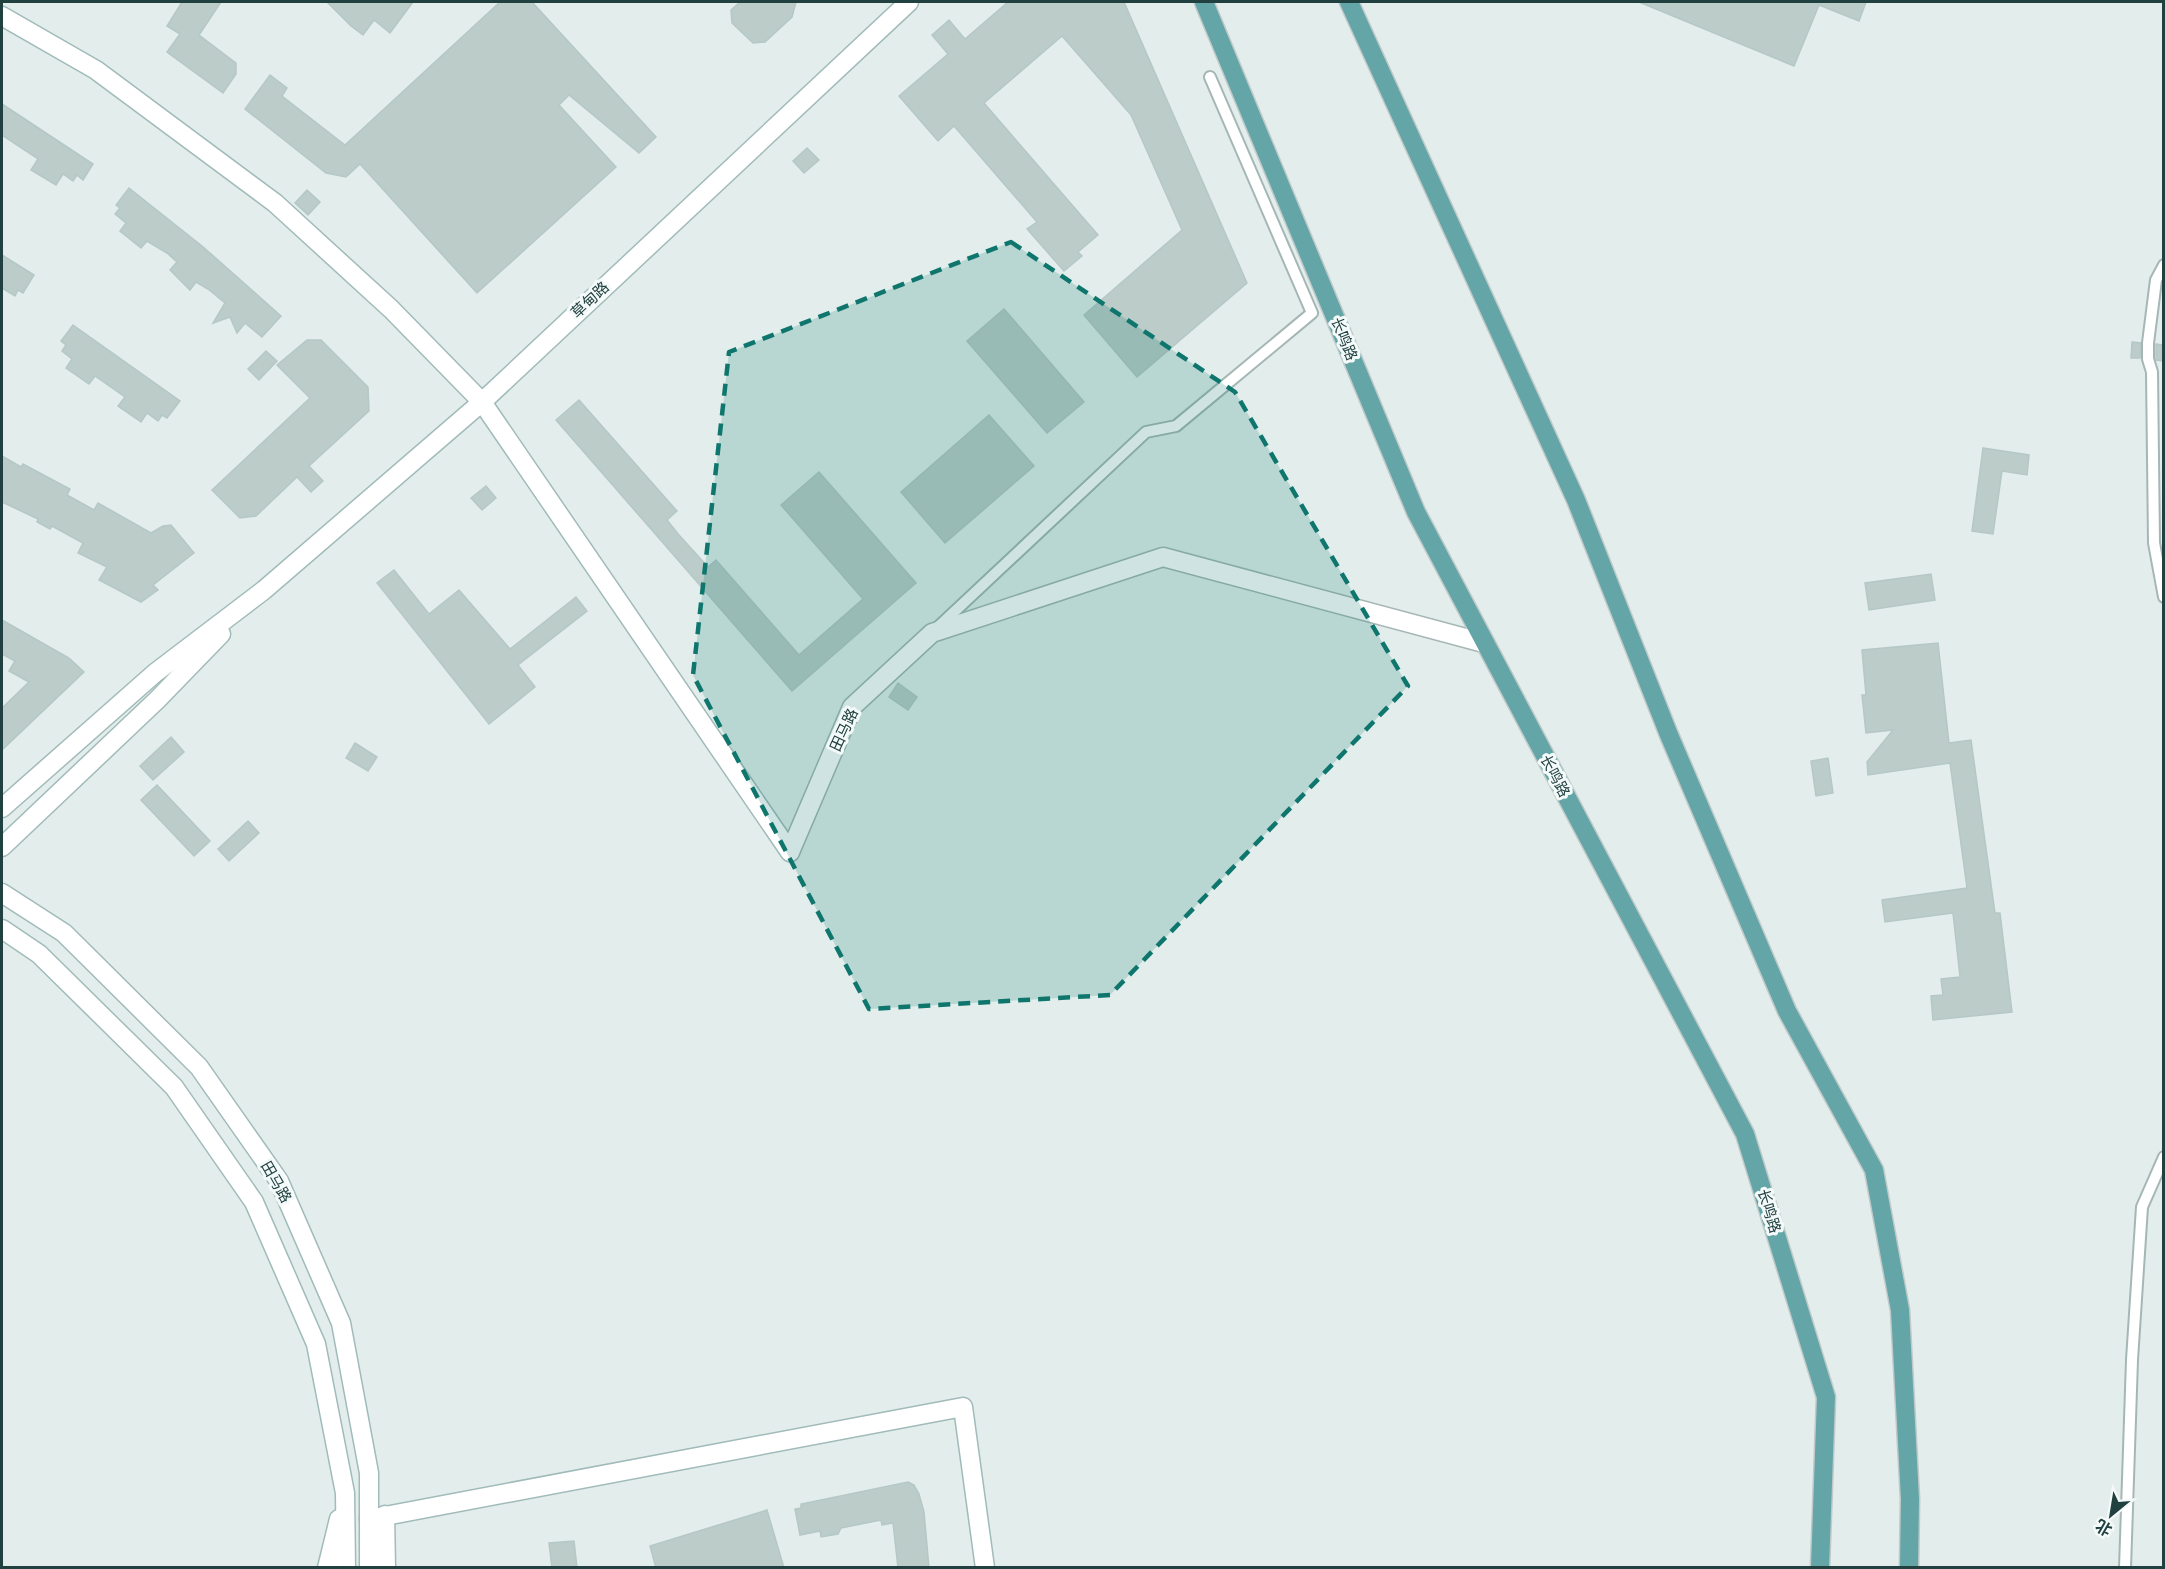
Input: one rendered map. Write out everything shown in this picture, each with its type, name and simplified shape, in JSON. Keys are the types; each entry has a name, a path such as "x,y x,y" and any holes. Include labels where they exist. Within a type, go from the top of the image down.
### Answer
{"main road":[{"name":"长鸣路","path":"1204,2 1416,512 1745,1134 1826,1397 1820,1568"},
{"path":"1349,2 1576,500 1669,735 1787,1011 1874,1170 1900,1310 1910,1499 1909,1568"}],"street":[{"name":"草甸路","path":"264,590 482,402 909,2"},
{"path":"2,16 96,70 275,203 392,309 482,402"},
{"name":"田马路","path":"482,402 790,852 852,707 932,633"},
{"path":"932,633 1163,557 1484,644"},
{"path":"2,808 155,674 264,590"},
{"path":"2,847 158,700 264,590"},
{"name":"田马路","path":"2,893 64,933 199,1067 279,1181 341,1323 377,1517 369,1568"},
{"name":"田马路","path":"2,929 39,954 174,1087 254,1202 316,1344 345,1493 346,1568"},
{"path":"386,1568 377,1517 963,1407 985,1568"},
{"path":"327,1568 345,1493"}],"lane":[{"path":"932,633 1146,432 1176,426 1312,313 1210,77"},
{"path":"2163,265 2156,280 2148,359 2152,372 2154,543 2163,597"},
{"path":"2126,1568 2132,1360 2142,1207 2163,1157"}],"highlighted area":[{"path":"1011,242 1235,392 1408,686 1110,995 869,1009 693,675 729,352"}],"building":[{"path":"182,2 221,2 199,35 236,63 236,74 223,93 167,52 180,34 167,26"},
{"path":"327,2 413,2 390,33 374,20 363,35"},
{"path":"500,2 532,2 656,137 639,153 569,95 559,105 616,167 477,293 360,164 346,177 326,173 245,109 270,75 287,88 282,96 345,145"},
{"path":"740,2 796,2 792,17 765,42 753,43 732,23 731,10"},
{"path":"1008,2 1124,2 1247,283 1137,377 1084,315 1182,230 1131,115 1062,36 984,103 1098,235 1078,252 1082,256 1064,271 1027,229 1037,222 954,126 938,141 899,96 948,54 932,35 949,20 965,39"},
{"path":"1639,2 1866,2 1859,21 1819,5 1794,66"},
{"path":"2,104 93,164 83,180 77,175 73,181 63,174 56,185 31,170 38,159 2,135"},
{"path":"807,148 819,160 804,173 793,161"},
{"path":"129,188 202,246 281,316 262,337 245,323 237,333 230,317 213,323 225,303 196,282 190,290 170,270 177,262 167,253 147,241 141,248 120,231 126,223 115,214 120,208 116,205"},
{"path":"307,190 320,202 308,215 295,203"},
{"path":"2,255 34,275 23,293 18,290 15,296 2,288"},
{"path":"1004,309 1084,402 1047,433 967,341"},
{"path":"73,325 180,401 167,418 162,415 158,421 147,413 141,422 118,406 125,397 95,376 89,384 66,368 72,359 62,351 66,345 61,341"},
{"path":"307,340 321,340 368,387 369,411 309,466 323,481 311,492 297,477 256,516 240,518 212,490 310,398 277,365"},
{"path":"2132,342 2141,343 2140,358 2131,358"},
{"path":"2156,344 2163,345 2163,361 2156,360"},
{"path":"266,351 277,361 259,380 248,369"},
{"path":"579,400 677,511 667,520 679,535 708,567 716,560 799,655 863,599 781,505 819,472 916,583 792,691 556,420"},
{"path":"989,415 1034,466 945,543 901,492"},
{"path":"1983,448 2029,455 2027,475 2002,471 1993,534 1972,531"},
{"path":"2,456 21,467 23,464 70,489 67,495 94,510 98,503 151,533 163,526 171,525 194,553 153,585 158,590 141,602 99,580 107,567 78,553 83,543 52,526 50,529 37,522 38,519 2,502"},
{"path":"486,486 496,498 482,510 471,498"},
{"path":"394,570 429,614 459,590 510,649 576,597 587,611 518,665 535,687 489,724 377,583"},
{"path":"1931,574 1935,600 1869,610 1865,583"},
{"path":"2,620 69,658 84,672 2,750 2,708 29,682 9,671 15,661 2,654"},
{"path":"1938,643 1949,743 1971,740 1995,913 2000,913 2012,1012 1933,1020 1931,996 1943,995 1941,979 1960,977 1953,913 1885,922 1882,900 1967,888 1950,763 1868,775 1867,762 1893,730 1866,733 1862,695 1866,695 1862,650"},
{"path":"898,683 917,697 908,710 889,697"},
{"path":"171,737 184,752 153,780 140,766"},
{"path":"355,743 377,757 368,771 346,758"},
{"path":"1828,758 1833,793 1816,796 1811,761"},
{"path":"157,785 210,841 194,856 141,800"},
{"path":"248,821 259,833 229,861 218,849"},
{"path":"908,1482 914,1485 919,1494 924,1512 929,1568 898,1568 893,1523 882,1525 881,1520 841,1528 838,1534 821,1537 820,1531 800,1535 795,1509 801,1508 801,1504"},
{"path":"767,1510 784,1568 656,1568 650,1546"},
{"path":"574,1541 577,1568 552,1568 549,1543"}]}
